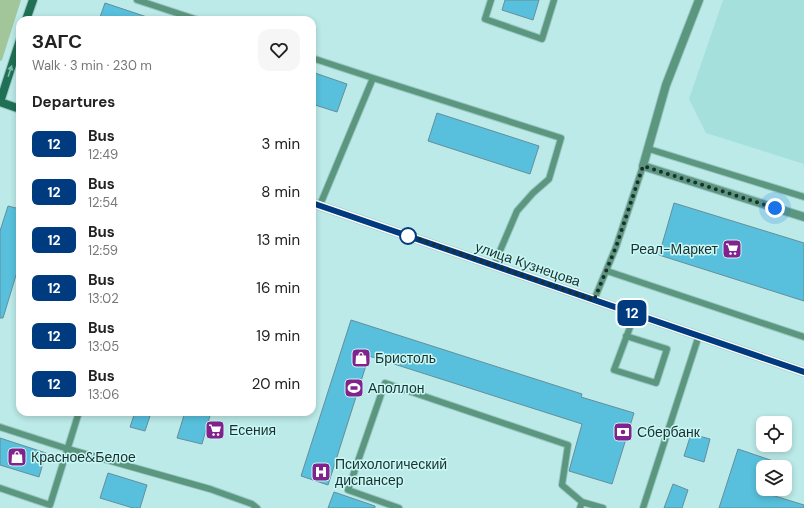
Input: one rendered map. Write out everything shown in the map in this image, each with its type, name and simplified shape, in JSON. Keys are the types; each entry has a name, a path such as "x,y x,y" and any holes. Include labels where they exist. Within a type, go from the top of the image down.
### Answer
{"street":[{"path":"27,16 33,0"},
{"path":"698,0 666,84 643,166 804,217"},
{"path":"16,52 0,102 16,108"},
{"name":"улица Кузнецова","path":"316,204 804,372"}],"lane":[{"path":"137,0 186,16"},
{"path":"490,0 485,19 542,39 554,0"},
{"path":"316,59 561,138 549,179 533,192 517,211 494,265"},
{"path":"316,204 373,78"},
{"path":"649,149 804,197"},
{"path":"594,300 616,247 643,166"},
{"path":"606,271 804,337"},
{"path":"626,336 667,349 656,383 614,370 626,336 635,314"},
{"path":"643,508 699,335"},
{"path":"399,508 348,490 385,383 568,445 562,485 581,505 603,508"},
{"path":"0,488 49,507 78,416"},
{"path":"0,426 68,449 210,489 252,504 257,508"}],"shaded area":[{"path":"723,0 804,0 804,164 706,133 689,99"}],"green space":[{"path":"0,0 21,0 2,60 0,61"}],"building":[{"path":"505,0 539,0 533,20 502,10"},
{"path":"105,3 144,16 100,16"},
{"path":"316,73 347,84 337,112 316,105"},
{"path":"437,113 539,146 530,174 428,141"},
{"name":"Реал-Маркет","path":"674,203 804,243 804,301 659,255"},
{"path":"8,206 16,208 16,275 3,318 0,318 0,231"},
{"path":"351,320 582,394 581,397 634,413 612,484 569,471 582,424 369,356 328,485 301,476"},
{"path":"134,416 150,416 145,431 130,427"},
{"path":"184,416 210,416 202,444 177,438"},
{"path":"691,434 710,439 704,462 684,456"},
{"path":"0,438 46,453 39,477 0,465"},
{"path":"738,449 770,460 756,460 756,496 775,496 804,505 804,508 719,508"},
{"path":"108,473 147,485 140,508 133,508 100,498"},
{"path":"673,484 688,490 682,508 664,508"},
{"path":"334,492 375,506 375,508 328,508"}],"bus line":[{"name":"12","path":"316,204 804,372"}],"place":[{"name":"Реал-Маркет","path":"732,249"},
{"name":"Бристоль","path":"361,358"},
{"name":"Аполлон","path":"354,388"},
{"name":"Есения","path":"215,430"},
{"name":"Сбербанк","path":"623,432"},
{"name":"Красное&Белое","path":"17,457"},
{"name":"Психологический диспансер","path":"321,472"}],"route":[{"path":"408,236 404,234 594,300 616,247 643,166 707,185 775,208"}]}
